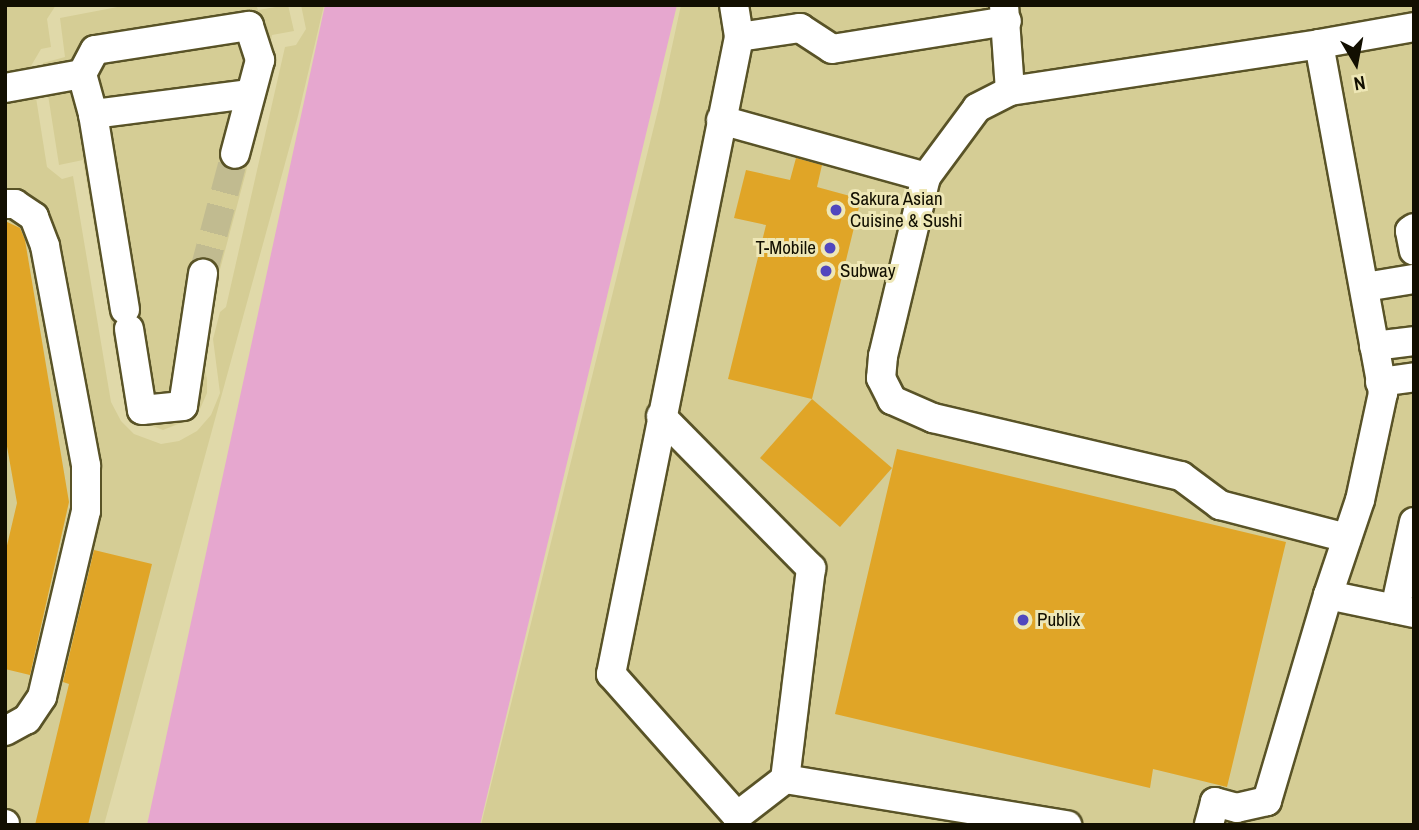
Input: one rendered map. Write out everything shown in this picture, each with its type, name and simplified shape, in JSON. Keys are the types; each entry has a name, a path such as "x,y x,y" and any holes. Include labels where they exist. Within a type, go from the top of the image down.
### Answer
{"lane":[{"path":"661,416 811,568 785,779 737,816 611,674 661,416 739,37 734,5"},
{"path":"739,37 798,17 832,49 1005,13 1010,91"},
{"path":"203,274 183,406 142,410 93,114 82,74 95,50 249,26 260,60 236,154"},
{"path":"1347,538 1220,505 1181,476 933,418 892,400 881,378 883,356 926,177 977,108 1010,91 1414,27"},
{"path":"1209,825 1215,802 1237,808 1267,801 1373,448 1383,393 1319,44"},
{"path":"5,88 82,74"},
{"path":"93,114 250,94"},
{"path":"721,120 926,177"},
{"path":"5,204 15,204 34,217 45,246 86,466 86,511 43,697 27,719 5,731"},
{"path":"1414,228 1410,231 1414,251"},
{"path":"1364,287 1414,279"},
{"path":"1374,346 1414,341"},
{"path":"1380,382 1414,377"},
{"path":"1328,595 1405,611 1414,522"},
{"path":"785,779 1067,825"}],"shaded area":[{"path":"5,5 56,5 47,19 51,47 41,49 31,66 47,167 62,179 73,176 111,402 121,421 134,434 161,444 179,441 197,431 211,415 220,393 213,339 220,312 226,307 285,47 296,45 306,29 301,5 324,5 298,116 104,825 5,825"},
{"path":"128,5 256,5 258,10 288,5 294,31 272,35 246,172 199,348 207,379 207,393 200,409 188,420 163,430 139,421 124,400 83,160 59,165 43,63 65,57 60,18"},
{"path":"325,5 677,5 480,825 147,825"},
{"path":"681,5 1414,5 1414,825 481,825 660,102"}],"building":[{"path":"796,158 822,165 817,187 861,199 812,399 728,379 766,225 734,218 746,170 790,180"},
{"path":"5,221 20,228 25,240 69,502 30,675 5,669 5,554 17,503 5,435"},
{"path":"812,399 892,468 840,527 760,458"},
{"name":"Publix","path":"897,449 1286,542 1227,787 1153,769 1150,788 835,714"},
{"path":"94,550 152,564 88,825 35,825 69,684 63,682"}],"tunnel":[{"path":"203,274 235,154"}],"place":[{"name":"Sakura Asian Cuisine & Sushi","path":"836,210"},
{"name":"T-Mobile","path":"830,248"},
{"name":"Subway","path":"826,271"},
{"name":"Publix","path":"1023,620"}]}
